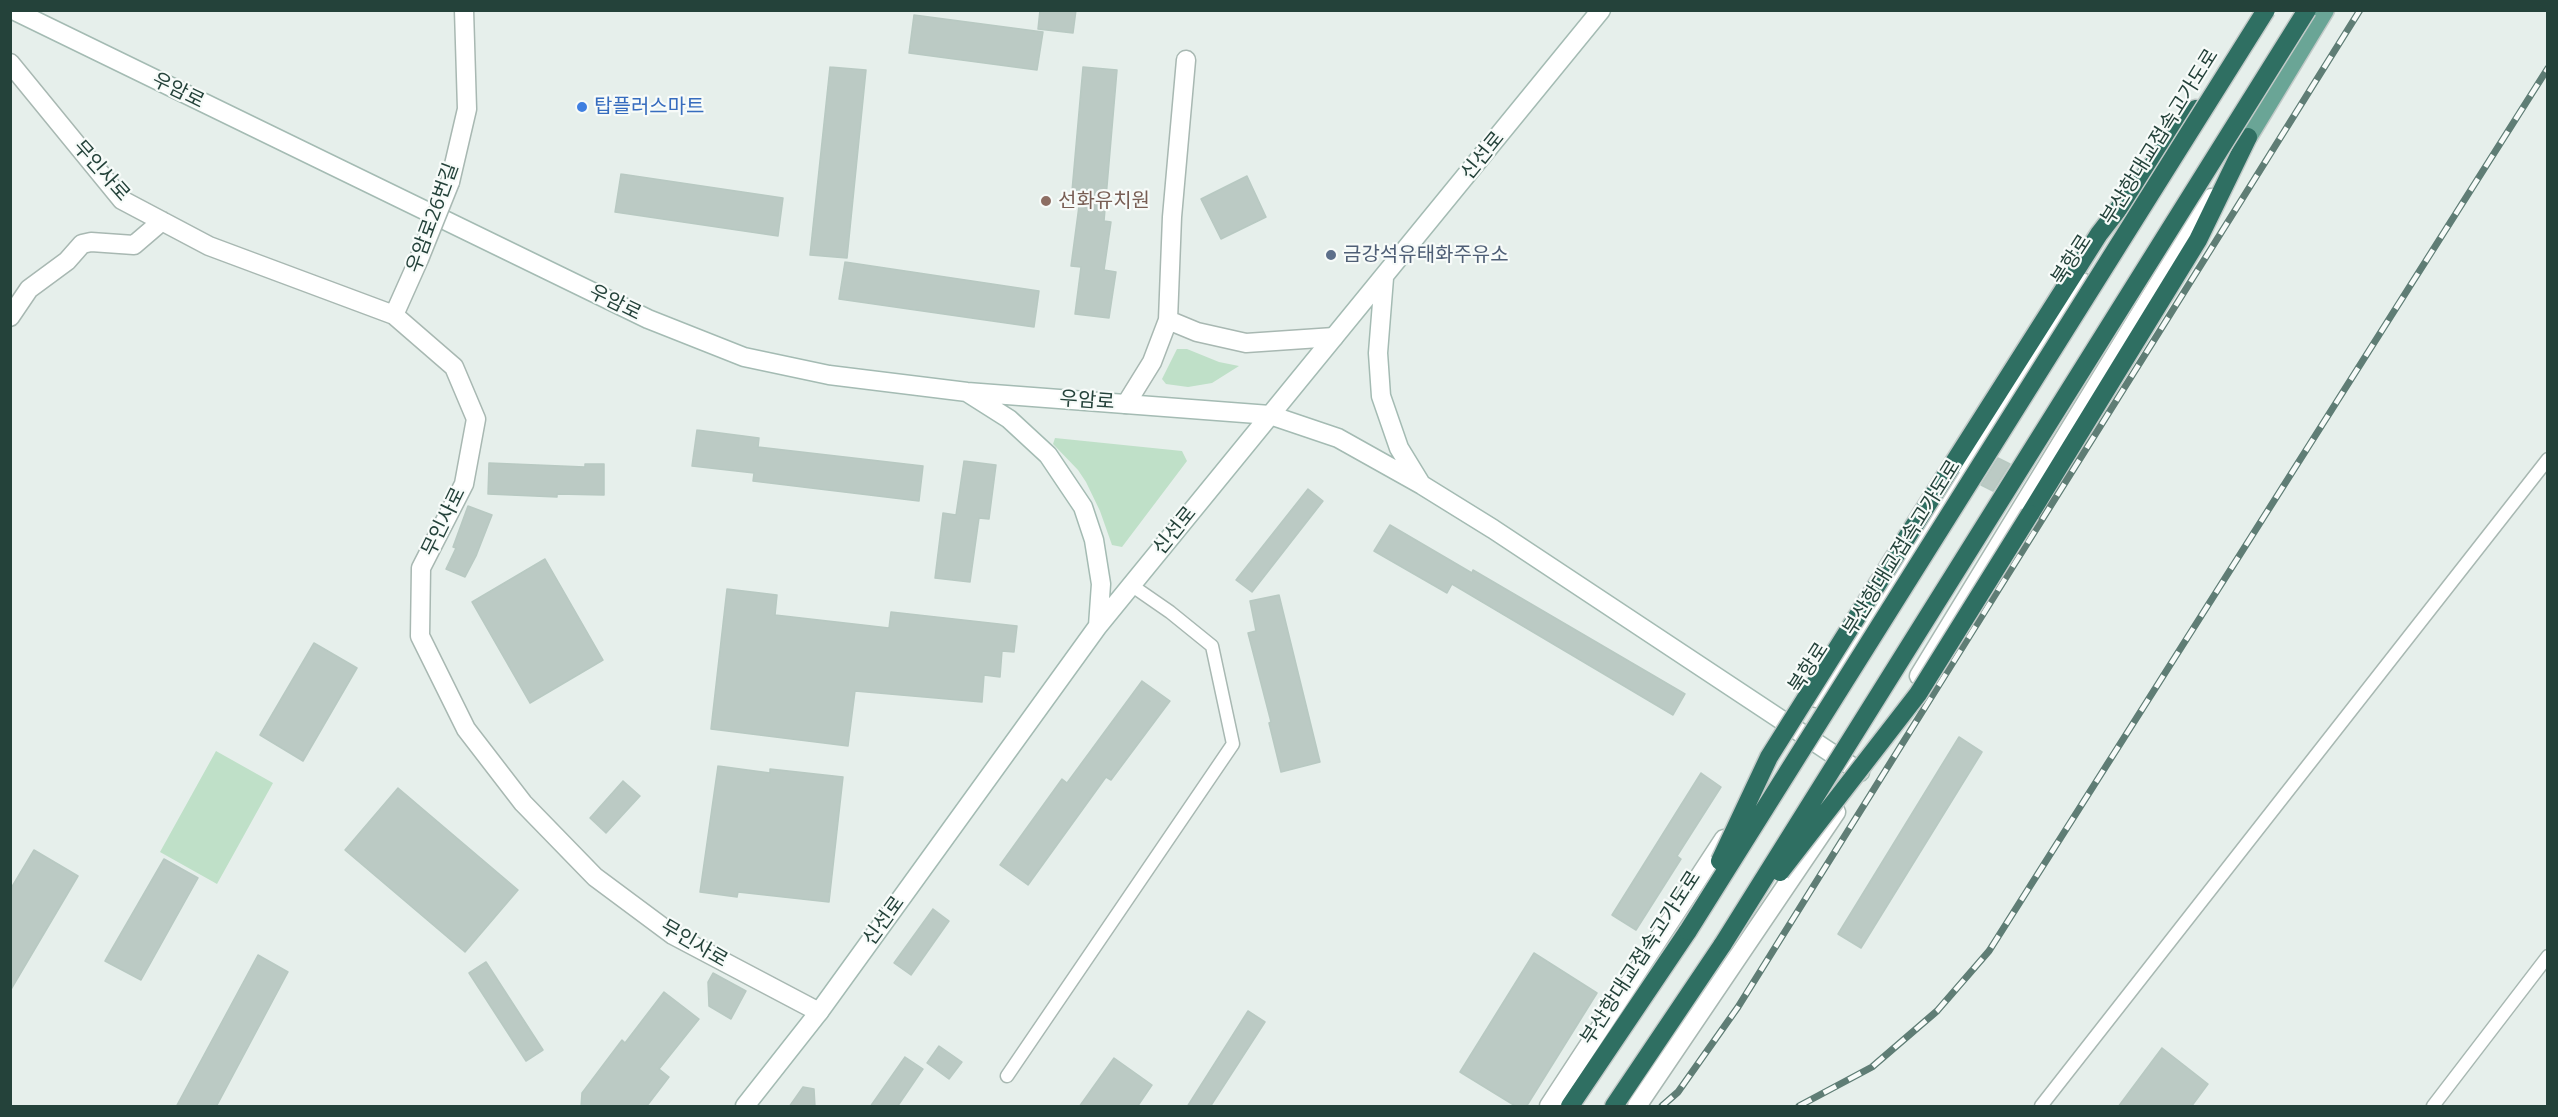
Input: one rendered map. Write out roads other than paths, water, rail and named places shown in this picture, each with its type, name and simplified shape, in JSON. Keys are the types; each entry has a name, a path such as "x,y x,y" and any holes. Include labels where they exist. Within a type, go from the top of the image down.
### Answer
{"highway":[{"name":"부산항대교접속고가도로","path":"1570,1107 1688,931 2266,10"},
{"path":"1614,1107 1723,944 2307,10"},
{"path":"1688,931 1768,757 2099,234 2197,107"},
{"path":"1723,944 1918,694 2198,240 2248,137"}],"main road":[{"name":"북항로","path":"2197,107 2259,10"},
{"path":"2248,137 2325,10"}],"street":[{"name":"우암로","path":"13,10 648,319 744,357 829,375 967,392 1270,415 1338,438 1422,485 1493,529 1860,772"},
{"name":"우암로26번길","path":"394,315 450,182 467,109 464,10"},
{"name":"신선로","path":"743,1107 774,1071 819,1011 1098,626 1384,279 1600,10"},
{"path":"1126,404 1152,362 1168,320 1172,217 1186,60"},
{"name":"무인사로","path":"10,63 122,201 209,246 394,315 454,367 476,419 464,484 421,568 420,636 466,729 523,803 595,877 673,935 819,1011"},
{"name":"북항로","path":"1549,1107 2197,107"},
{"path":"1637,1107 1834,815 2248,137"},
{"path":"10,317 29,289 67,261 82,244 91,242 134,245 162,221"},
{"path":"1384,279 1378,353 1381,396 1399,448 1422,485"},
{"path":"1168,320 1197,332 1246,343 1334,337"},
{"path":"967,392 1010,419 1048,455 1083,507 1094,540 1101,584 1098,626"}],"lane":[{"path":"2041,1107 2547,459"},
{"path":"1007,1076 1233,744 1212,646 1131,585"},
{"path":"2433,1107 2547,956"}],"railway":[{"path":"1662,1106 1678,1092 1738,1007 2360,10"},
{"path":"1799,1106 1872,1067 1937,1011 1989,951 2548,68"}],"place":[{"name":"탑플러스마트","path":"582,107"},
{"name":"선화유치원","path":"1046,201"},
{"name":"금강석유태화주유소","path":"1331,255"}]}
